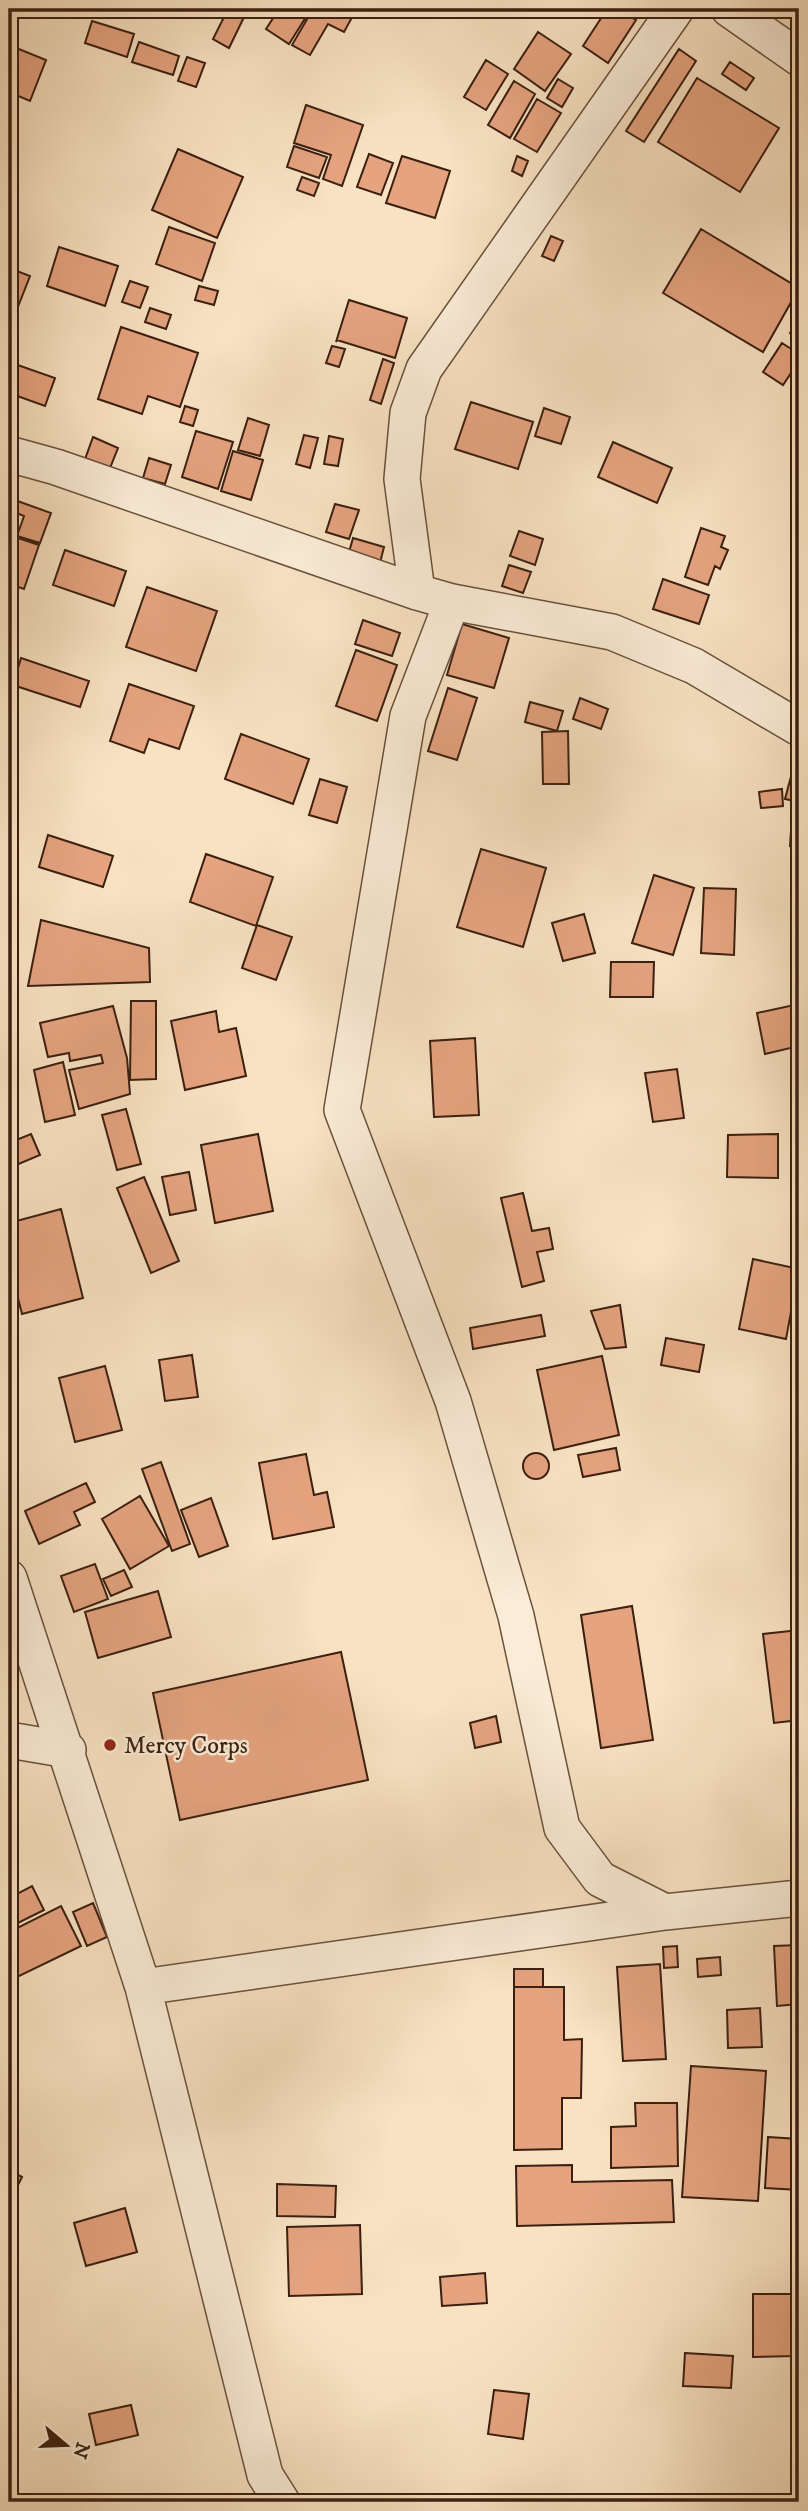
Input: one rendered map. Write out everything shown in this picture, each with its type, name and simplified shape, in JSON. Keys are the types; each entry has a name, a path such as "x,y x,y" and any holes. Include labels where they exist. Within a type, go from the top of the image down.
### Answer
{"street":[{"path":"417,592 402,479 408,413 424,369 676,9"},
{"path":"730,9 799,58"},
{"path":"9,454 56,467 417,592 452,602 612,632 694,666 799,727"},
{"path":"452,602 408,716 342,1110 453,1401 516,1616 562,1828 600,1879 665,1912"},
{"path":"9,1578 68,1750 143,1987 265,2475 282,2502"},
{"path":"9,1740 68,1750"},
{"path":"143,1987 665,1912 799,1898"}],"building":[{"path":"228,9 245,15 229,48 213,39"},
{"path":"279,9 311,9 289,44 266,29"},
{"path":"313,9 349,9 355,12 344,32 328,24 310,55 292,45"},
{"path":"528,9 544,9 538,16"},
{"path":"607,9 618,9 636,20 608,63 583,46"},
{"path":"92,21 134,34 127,57 85,43"},
{"path":"538,32 571,54 545,91 514,69"},
{"path":"139,42 179,56 173,75 132,62"},
{"path":"9,45 46,60 30,101 9,92"},
{"path":"679,49 696,61 644,142 626,131"},
{"path":"187,57 205,63 196,87 178,81"},
{"path":"486,60 508,74 486,110 464,97"},
{"path":"730,62 754,78 746,90 722,74"},
{"path":"697,78 779,128 740,192 658,142"},
{"path":"558,79 573,88 562,107 547,98"},
{"path":"514,81 535,94 510,138 488,125"},
{"path":"537,99 561,113 537,152 514,139"},
{"path":"306,105 363,125 342,186 323,179 331,155 294,143"},
{"path":"294,146 327,157 319,178 287,167"},
{"path":"178,149 243,177 217,238 152,210"},
{"path":"369,154 393,163 381,195 357,187"},
{"path":"402,156 450,171 435,218 386,203"},
{"path":"517,156 528,161 522,176 512,171"},
{"path":"302,177 319,183 314,196 297,190"},
{"path":"9,217 18,222 9,244"},
{"path":"169,227 215,243 202,281 156,264"},
{"path":"701,229 799,288 763,352 663,293"},
{"path":"551,236 563,241 554,261 542,256"},
{"path":"59,247 118,266 105,306 47,286"},
{"path":"9,268 30,276 10,327 9,327"},
{"path":"130,281 148,287 140,308 122,302"},
{"path":"199,286 218,291 214,305 195,300"},
{"path":"349,300 407,318 395,358 337,340 336,342"},
{"path":"150,308 171,315 166,329 145,322"},
{"path":"799,320 799,340 790,333"},
{"path":"121,327 198,353 180,407 148,396 142,414 98,399"},
{"path":"782,343 799,354 799,361 783,385 763,372"},
{"path":"332,346 345,349 339,367 326,363"},
{"path":"383,359 394,363 381,404 370,400"},
{"path":"9,362 55,378 45,406 9,393"},
{"path":"471,402 533,422 518,469 455,449"},
{"path":"185,406 198,410 193,426 180,422"},
{"path":"544,408 570,417 561,444 535,436"},
{"path":"248,418 269,425 260,456 238,450"},
{"path":"196,431 233,442 218,489 182,477"},
{"path":"304,435 318,438 310,468 296,464"},
{"path":"329,436 343,439 338,466 324,464"},
{"path":"93,437 118,448 108,473 84,462"},
{"path":"613,442 672,468 657,503 598,477"},
{"path":"233,451 263,460 251,500 221,491"},
{"path":"149,458 171,465 165,484 143,478"},
{"path":"9,498 51,513 40,543 17,536 24,516 9,510"},
{"path":"335,504 359,510 349,539 326,532"},
{"path":"701,528 725,536 721,547 728,550 720,569 715,566 708,585 685,577"},
{"path":"519,531 543,539 535,565 510,556"},
{"path":"9,535 39,545 24,589 9,584"},
{"path":"353,538 384,547 380,563 349,552"},
{"path":"65,550 126,571 114,606 53,585"},
{"path":"509,565 531,572 523,593 502,586"},
{"path":"663,579 709,595 699,624 653,609"},
{"path":"147,587 217,611 196,671 126,647"},
{"path":"363,620 400,633 392,656 355,644"},
{"path":"462,624 509,638 494,688 447,675"},
{"path":"356,650 397,665 377,721 336,706"},
{"path":"21,658 89,681 80,707 13,685"},
{"path":"129,684 194,706 179,749 149,739 144,753 110,741"},
{"path":"448,688 477,698 457,760 428,751"},
{"path":"580,698 608,709 601,729 573,719"},
{"path":"530,702 563,711 557,731 525,722"},
{"path":"568,731 569,784 543,784 542,732"},
{"path":"241,734 309,759 293,804 225,779"},
{"path":"797,754 799,755 799,802 785,799"},
{"path":"320,779 347,787 337,823 309,815"},
{"path":"782,789 783,806 761,808 759,792"},
{"path":"792,816 799,817 799,847 790,846"},
{"path":"48,835 113,856 103,887 39,867"},
{"path":"481,849 546,868 523,947 457,927"},
{"path":"206,854 273,877 256,926 190,902"},
{"path":"654,875 694,888 673,955 632,943"},
{"path":"704,888 736,889 734,955 701,953"},
{"path":"584,914 595,953 563,961 552,923"},
{"path":"41,920 149,948 150,982 28,986"},
{"path":"257,925 292,937 276,980 242,968"},
{"path":"611,962 654,962 653,997 610,997"},
{"path":"131,1001 156,1001 156,1079 130,1080"},
{"path":"799,1004 799,1046 765,1054 757,1013"},
{"path":"113,1006 127,1058 130,1094 79,1109 69,1070 103,1063 101,1055 70,1061 69,1053 48,1057 40,1023"},
{"path":"216,1011 219,1032 236,1028 246,1076 185,1090 171,1021"},
{"path":"475,1038 479,1115 434,1117 430,1041"},
{"path":"63,1062 75,1115 45,1122 34,1070"},
{"path":"677,1069 684,1118 653,1122 645,1073"},
{"path":"126,1109 141,1164 117,1170 102,1115"},
{"path":"31,1134 40,1155 9,1168 9,1143"},
{"path":"258,1134 273,1211 215,1223 201,1145"},
{"path":"778,1134 778,1178 727,1177 728,1135"},
{"path":"189,1172 196,1210 170,1215 162,1177"},
{"path":"144,1177 179,1261 151,1273 117,1188"},
{"path":"523,1193 532,1231 549,1228 553,1249 537,1252 544,1281 522,1287 501,1198"},
{"path":"61,1209 83,1298 22,1314 9,1262 9,1223"},
{"path":"753,1259 799,1269 786,1339 739,1329"},
{"path":"620,1305 626,1347 605,1349 591,1311"},
{"path":"541,1315 545,1336 473,1349 470,1328"},
{"path":"666,1338 704,1345 699,1372 661,1365"},
{"path":"192,1355 198,1397 165,1401 159,1360"},
{"path":"602,1356 619,1435 554,1450 537,1370"},
{"path":"105,1366 122,1430 75,1442 59,1378"},
{"path":"616,1448 620,1470 583,1477 578,1455"},
{"path":"536,1453 545,1457 549,1466 545,1475 536,1479 527,1475 523,1466 527,1457"},
{"path":"306,1454 314,1495 327,1492 334,1527 273,1539 259,1463"},
{"path":"161,1462 190,1544 172,1551 142,1469"},
{"path":"86,1483 95,1502 74,1512 80,1525 39,1544 25,1511"},
{"path":"140,1496 169,1546 130,1569 102,1519"},
{"path":"211,1498 228,1546 199,1557 181,1510"},
{"path":"95,1564 108,1599 74,1612 61,1576"},
{"path":"124,1570 132,1587 111,1596 103,1579"},
{"path":"158,1591 171,1637 98,1658 85,1612"},
{"path":"632,1606 653,1740 601,1748 581,1615"},
{"path":"799,1630 799,1720 774,1723 763,1634"},
{"path":"341,1652 368,1780 180,1820 153,1693"},
{"path":"496,1716 501,1742 475,1748 470,1723"},
{"path":"32,1886 44,1910 18,1923 9,1906 9,1898"},
{"path":"93,1903 107,1937 87,1946 73,1912"},
{"path":"61,1906 81,1946 13,1979 9,1970 9,1932"},
{"path":"798,1945 799,2004 777,2006 774,1946"},
{"path":"677,1946 678,1967 664,1968 663,1947"},
{"path":"720,1957 721,1975 698,1977 697,1959"},
{"path":"660,1964 666,2059 623,2061 617,1967"},
{"path":"514,1969 543,1969 543,1987 514,1987"},
{"path":"514,1987 564,1987 564,2040 582,2039 581,2098 562,2098 562,2149 514,2150"},
{"path":"760,2008 762,2047 728,2048 727,2010"},
{"path":"691,2066 766,2071 758,2201 682,2197"},
{"path":"635,2103 677,2103 678,2166 611,2168 611,2127 636,2126"},
{"path":"768,2137 799,2139 799,2190 765,2188"},
{"path":"572,2165 572,2182 672,2180 674,2222 517,2226 516,2166"},
{"path":"9,2170 22,2177 9,2203"},
{"path":"277,2184 336,2186 335,2217 277,2216"},
{"path":"125,2208 137,2252 86,2266 74,2223"},
{"path":"360,2225 362,2294 289,2296 287,2227"},
{"path":"485,2273 487,2303 442,2306 440,2277"},
{"path":"753,2294 794,2294 795,2356 753,2357"},
{"path":"685,2353 733,2356 731,2388 683,2386"},
{"path":"494,2390 529,2394 523,2439 488,2434"},
{"path":"131,2405 138,2435 96,2445 89,2414"}],"place":[{"name":"Mercy Corps","path":"110,1745"}]}
